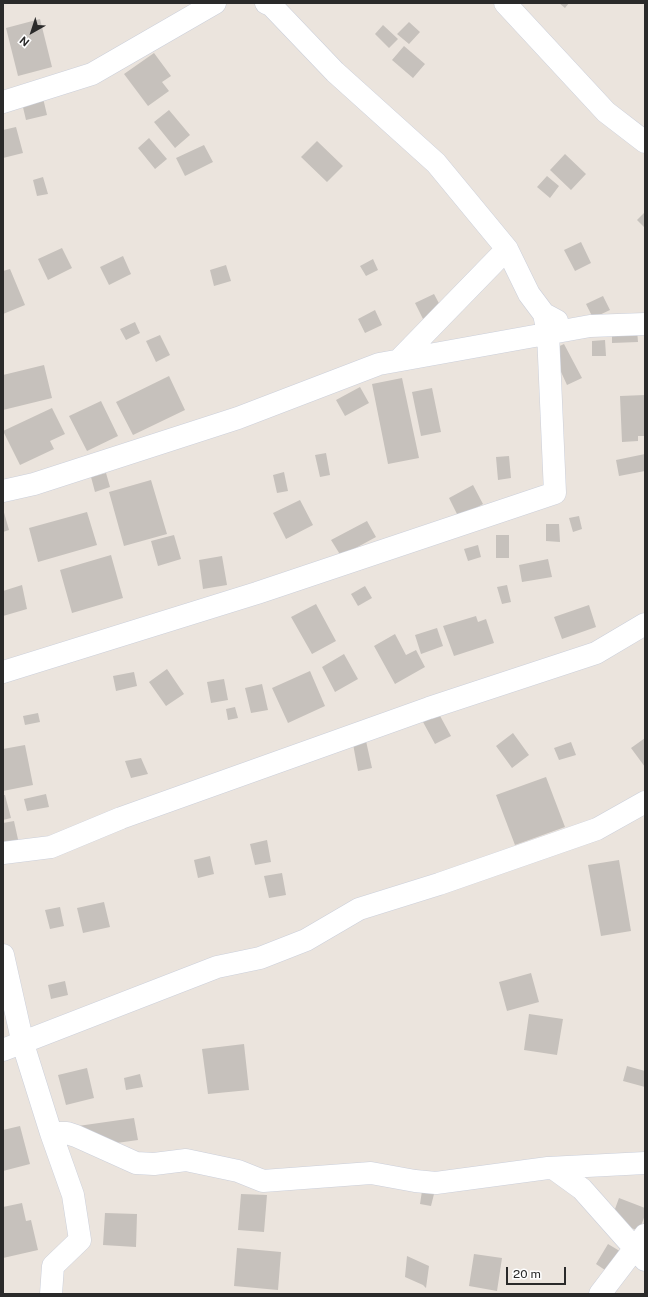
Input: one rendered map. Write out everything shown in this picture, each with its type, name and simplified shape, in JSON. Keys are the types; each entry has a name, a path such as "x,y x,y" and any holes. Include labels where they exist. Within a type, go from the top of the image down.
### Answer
{"street":[{"path":"3,102 92,74 215,3"},
{"path":"3,672 257,593 555,493 546,324 529,294 507,249 436,163 335,72 271,5 266,3"},
{"path":"505,3 606,112 645,142"},
{"path":"399,360 507,249"},
{"path":"3,491 34,484 238,418 379,364 546,324 590,326 645,324"},
{"path":"3,853 50,847 121,818 422,711 596,653 645,624"},
{"path":"13,1047 217,967 260,958 299,942 359,909 439,884 597,829 645,802"},
{"path":"3,956 13,1047 51,1133 73,1195 80,1240 53,1266 51,1294"},
{"path":"51,1133 67,1133 76,1136 136,1162 154,1164 186,1160 238,1171 263,1181 371,1173 415,1181 436,1183 553,1168 645,1163"},
{"path":"553,1168 582,1189 641,1248 600,1294"}],"building":[{"path":"559,3 569,3 565,8"},
{"path":"40,19 52,67 18,76 6,28"},
{"path":"409,22 420,32 409,44 397,34"},
{"path":"383,25 398,39 389,48 375,34"},
{"path":"404,46 425,64 413,78 392,60"},
{"path":"154,53 171,76 162,82 169,91 148,106 124,74"},
{"path":"43,98 47,115 26,120 22,103"},
{"path":"169,110 190,135 175,148 154,122"},
{"path":"16,127 23,153 3,158 3,130"},
{"path":"149,138 167,159 155,169 138,148"},
{"path":"317,141 343,166 327,182 301,157"},
{"path":"204,145 213,162 185,176 176,158"},
{"path":"565,154 586,174 571,190 550,170"},
{"path":"547,176 559,186 550,198 537,187"},
{"path":"43,177 48,194 37,196 33,180"},
{"path":"645,212 645,228 637,220"},
{"path":"581,242 591,263 575,271 564,250"},
{"path":"62,248 72,268 48,280 38,259"},
{"path":"123,256 131,274 109,285 100,267"},
{"path":"373,259 378,270 366,276 360,266"},
{"path":"226,265 231,281 214,286 210,270"},
{"path":"10,269 25,305 3,314 3,271"},
{"path":"434,294 442,309 423,319 415,303"},
{"path":"603,296 610,310 593,318 586,304"},
{"path":"375,310 382,325 365,333 358,319"},
{"path":"135,322 140,333 126,340 120,329"},
{"path":"637,330 638,342 612,343 612,331"},
{"path":"160,335 170,355 156,362 146,341"},
{"path":"605,340 606,356 592,356 592,341"},
{"path":"564,344 582,378 567,385 551,350"},
{"path":"44,365 52,398 3,410 3,375"},
{"path":"169,376 185,410 133,435 116,402"},
{"path":"402,378 419,458 388,464 372,384"},
{"path":"360,387 369,403 345,416 336,400"},
{"path":"432,388 441,432 421,436 412,392"},
{"path":"645,395 645,436 638,436 638,441 622,442 620,396"},
{"path":"101,401 118,436 87,451 69,416"},
{"path":"52,408 65,434 50,441 54,449 20,465 3,431"},
{"path":"326,453 330,475 320,477 315,455"},
{"path":"645,454 645,471 619,476 616,460"},
{"path":"509,456 511,478 498,480 496,457"},
{"path":"284,472 288,491 277,493 273,475"},
{"path":"106,473 110,487 95,492 91,477"},
{"path":"151,480 167,534 124,546 109,492"},
{"path":"473,485 483,504 459,518 449,498"},
{"path":"300,500 313,525 286,539 273,513"},
{"path":"3,509 9,530 3,532"},
{"path":"87,512 97,545 38,562 29,528"},
{"path":"579,516 582,529 573,532 569,518"},
{"path":"367,521 376,537 341,556 331,540"},
{"path":"546,524 559,524 560,542 546,541"},
{"path":"174,535 181,559 158,566 151,541"},
{"path":"496,535 509,535 509,558 496,558"},
{"path":"478,545 481,557 468,561 464,549"},
{"path":"111,555 123,598 72,613 60,570"},
{"path":"222,556 227,585 203,589 199,560"},
{"path":"548,559 552,577 522,582 519,565"},
{"path":"22,585 27,609 3,616 3,591"},
{"path":"507,585 511,602 502,604 497,587"},
{"path":"365,586 372,598 358,606 351,594"},
{"path":"316,604 336,641 312,654 291,617"},
{"path":"589,605 596,627 562,639 554,617"},
{"path":"476,616 478,622 486,619 494,643 454,656 443,626"},
{"path":"437,628 443,646 421,654 415,635"},
{"path":"395,634 406,655 416,650 425,667 395,684 374,646"},
{"path":"344,654 358,679 335,692 322,667"},
{"path":"167,669 184,694 166,706 149,682"},
{"path":"310,671 325,706 288,723 272,688"},
{"path":"134,672 137,686 116,691 113,676"},
{"path":"224,679 228,700 211,703 207,682"},
{"path":"262,684 268,710 251,713 245,688"},
{"path":"235,707 238,718 228,720 226,709"},
{"path":"38,713 40,722 25,725 23,716"},
{"path":"439,714 451,736 435,744 423,722"},
{"path":"513,733 529,755 512,768 496,746"},
{"path":"645,738 645,767 631,748"},
{"path":"366,741 372,768 358,771 353,744"},
{"path":"571,742 576,755 559,760 554,748"},
{"path":"25,745 33,785 3,791 3,749"},
{"path":"141,758 148,774 131,778 125,761"},
{"path":"546,777 565,827 515,845 496,795"},
{"path":"46,794 49,807 27,811 24,799"},
{"path":"3,795 5,795 11,818 3,820"},
{"path":"14,821 19,844 3,847 3,823"},
{"path":"267,840 271,862 255,865 250,844"},
{"path":"210,856 214,874 198,878 194,860"},
{"path":"619,860 631,931 601,936 588,865"},
{"path":"282,873 286,895 269,898 264,876"},
{"path":"104,902 110,927 83,933 77,908"},
{"path":"60,907 64,926 50,929 45,910"},
{"path":"531,973 539,1002 507,1011 499,982"},
{"path":"65,981 68,995 51,999 48,985"},
{"path":"529,1014 563,1019 557,1055 524,1050"},
{"path":"244,1044 249,1090 208,1094 202,1049"},
{"path":"627,1066 645,1071 645,1087 623,1081"},
{"path":"87,1068 94,1098 66,1105 58,1075"},
{"path":"140,1074 143,1087 126,1090 124,1078"},
{"path":"134,1118 138,1140 81,1148 78,1126"},
{"path":"20,1126 30,1164 3,1171 3,1130"},
{"path":"422,1191 434,1194 431,1206 420,1204"},
{"path":"241,1194 267,1195 264,1232 238,1230"},
{"path":"619,1198 645,1208 645,1215 639,1231 611,1220"},
{"path":"22,1203 26,1221 31,1220 38,1250 3,1258 3,1207"},
{"path":"105,1213 137,1214 136,1247 103,1245"},
{"path":"608,1244 623,1253 611,1274 596,1264"},
{"path":"237,1248 281,1252 278,1290 234,1286"},
{"path":"474,1254 502,1258 497,1291 469,1286"},
{"path":"407,1256 429,1266 426,1288 423,1285 405,1277"}]}
